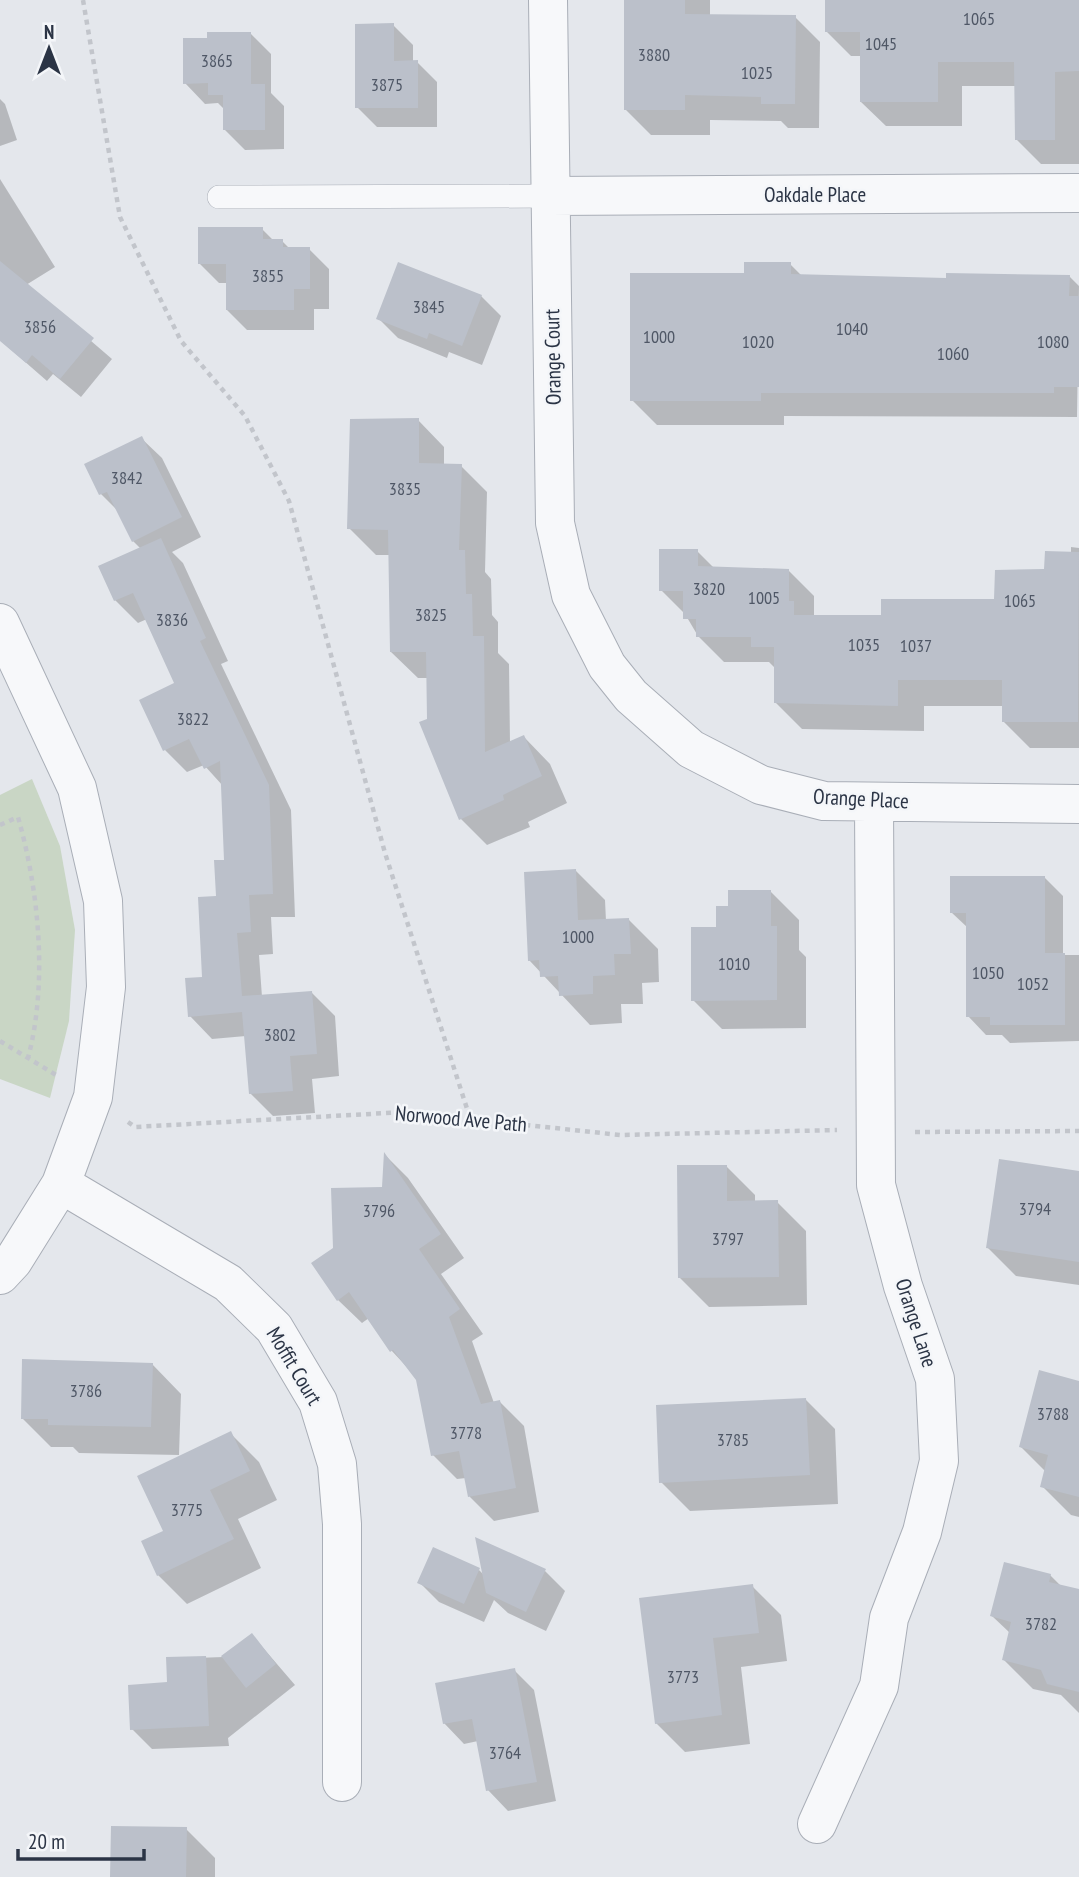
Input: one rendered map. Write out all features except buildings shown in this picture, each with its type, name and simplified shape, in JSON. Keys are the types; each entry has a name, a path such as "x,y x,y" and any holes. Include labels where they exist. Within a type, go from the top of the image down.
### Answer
{"street":[{"name":"Orange Court","path":"548,0 555,523 572,595 607,666 631,696"},
{"name":"Oakdale Place","path":"550,196 1079,193"},
{"path":"0,623 77,788 103,901 106,987 93,1097 61,1184 13,1261 0,1275"},
{"name":"Orange Place","path":"631,696 691,749 761,785 824,801 1079,804"},
{"name":"Orange Lane","path":"817,1824 879,1686 889,1618 922,1532 939,1461 935,1379 903,1286 876,1185 874,802"},
{"name":"Moffit Court","path":"61,1184 228,1283 274,1328 318,1402 337,1464 342,1524 342,1782"}],"lane":[{"path":"219,197 550,196"}],"path":[{"path":"83,0 120,218 181,341 245,416 289,501 385,853 470,1118"},
{"path":"0,825 18,817 34,885 38,965 32,1042 28,1058"},
{"name":"Norwood Ave Path","path":"0,1041 93,1097 135,1127 405,1111 620,1135 838,1130"},
{"path":"904,1132 1079,1131"}],"green space":[{"path":"32,779 60,846 75,930 69,1021 50,1098 0,1079 0,795"}]}
